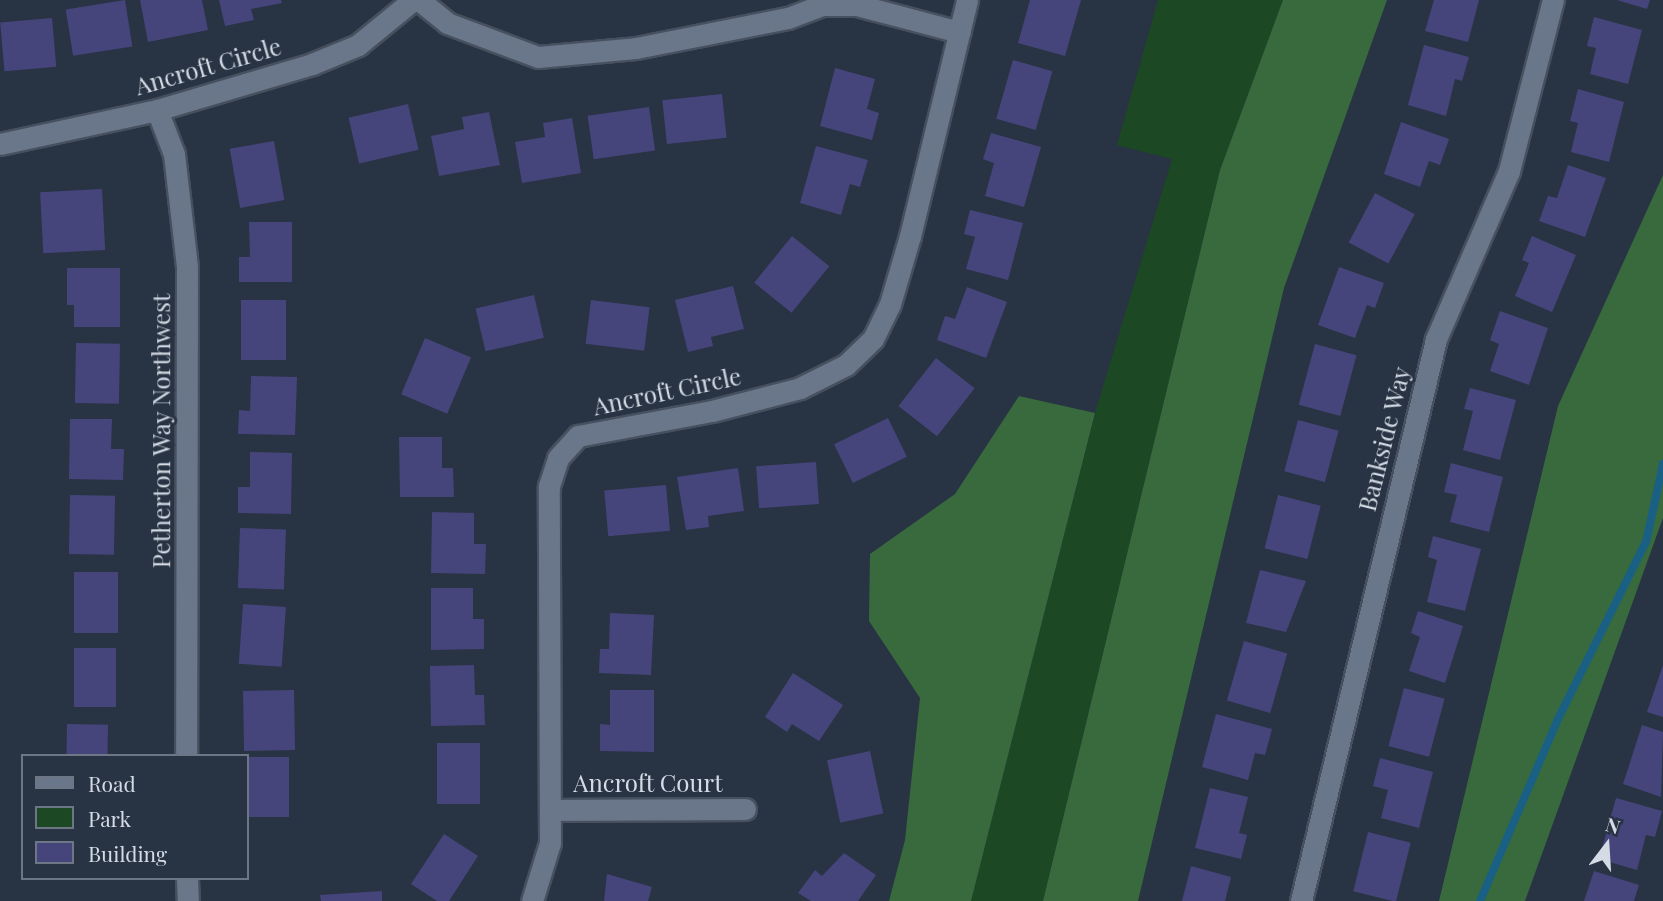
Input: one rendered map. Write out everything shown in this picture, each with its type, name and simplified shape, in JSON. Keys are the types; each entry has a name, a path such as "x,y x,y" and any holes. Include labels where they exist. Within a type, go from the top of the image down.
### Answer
{"street":[{"path":"416,0 447,23 538,57 636,48 788,18 822,5 857,5 959,32"},
{"name":"Ancroft Circle","path":"0,144 156,110 358,45 416,0"},
{"name":"Ancroft Circle","path":"531,901 550,843 549,486 558,458 578,436 712,411 800,388 846,365 873,339 890,304 910,236 967,0"},
{"name":"Bankside Way","path":"1301,901 1436,339 1508,171 1539,69 1553,0"},
{"name":"Petherton Way Northwest","path":"156,110 174,154 187,266 186,754"},
{"name":"Ancroft Court","path":"551,810 745,809"},
{"path":"187,880 188,901"}],"green space":[{"path":"1158,0 1283,0 1220,170 1043,901 971,901 1095,413 1172,159 1117,145"},
{"path":"1283,0 1387,0 1284,288 1138,901 1043,901 1220,170"},
{"path":"1663,175 1663,518 1525,901 1439,901 1558,406"},
{"path":"1019,396 1095,413 971,901 889,901 905,840 920,698 869,621 870,554 955,494"}],"building":[{"path":"125,0 132,46 73,56 66,9"},
{"path":"140,0 202,0 208,30 148,42"},
{"path":"219,0 281,0 282,3 251,9 254,20 225,26"},
{"path":"1030,0 1081,0 1065,56 1018,43"},
{"path":"1434,0 1479,0 1468,42 1425,31"},
{"path":"1617,0 1650,0 1647,9"},
{"path":"1594,17 1642,30 1628,84 1590,74 1596,48 1587,46"},
{"path":"52,18 56,67 4,71 0,23"},
{"path":"1424,45 1469,57 1462,81 1455,79 1446,116 1408,105"},
{"path":"1013,60 1052,71 1036,130 996,119"},
{"path":"835,68 875,79 867,109 879,113 872,140 820,126"},
{"path":"1578,89 1624,102 1609,162 1571,152 1578,123 1570,121"},
{"path":"722,94 727,138 667,144 662,100"},
{"path":"408,104 419,150 359,164 349,118"},
{"path":"649,107 655,151 594,159 588,116"},
{"path":"489,112 500,165 439,176 431,136 464,129 462,117"},
{"path":"572,118 581,173 522,183 515,142 545,137 543,123"},
{"path":"1401,122 1449,139 1440,165 1429,161 1420,187 1384,174"},
{"path":"991,133 1041,147 1024,207 985,196 994,163 983,159"},
{"path":"274,141 284,200 240,208 230,149"},
{"path":"816,146 868,160 860,187 850,184 841,215 800,203"},
{"path":"1568,165 1606,178 1585,237 1539,221 1548,196 1557,198"},
{"path":"102,189 105,250 43,253 40,192"},
{"path":"1375,193 1415,214 1388,264 1349,242"},
{"path":"970,210 1023,223 1008,280 966,269 975,237 964,234"},
{"path":"249,222 292,222 292,282 239,282 239,257 250,257"},
{"path":"792,236 829,266 792,313 754,283"},
{"path":"1532,236 1576,255 1552,312 1515,296 1529,263 1522,260"},
{"path":"1339,267 1384,283 1375,308 1367,305 1355,338 1318,325"},
{"path":"67,268 120,268 120,327 74,327 74,305 67,305"},
{"path":"733,286 744,329 711,337 713,346 688,352 675,300"},
{"path":"967,287 1007,302 986,358 937,340 945,316 955,319"},
{"path":"534,295 544,338 485,351 476,308"},
{"path":"241,300 286,300 286,360 241,360"},
{"path":"591,300 650,307 644,351 586,344"},
{"path":"1500,311 1548,328 1529,385 1490,371 1499,344 1490,340"},
{"path":"425,338 471,358 447,414 401,394"},
{"path":"76,343 120,344 119,404 75,403"},
{"path":"1315,344 1357,355 1340,416 1299,405"},
{"path":"936,358 975,388 937,436 898,406"},
{"path":"251,376 297,377 295,435 238,434 239,410 250,411"},
{"path":"1470,388 1516,400 1500,460 1463,450 1473,411 1464,409"},
{"path":"888,418 907,457 853,483 834,444"},
{"path":"70,419 112,419 111,449 124,449 123,480 69,479"},
{"path":"1298,420 1339,431 1325,482 1284,471"},
{"path":"399,437 442,437 442,468 453,468 454,497 400,497"},
{"path":"250,452 292,453 291,514 238,513 238,487 250,487"},
{"path":"816,462 819,504 759,508 756,466"},
{"path":"1451,463 1503,477 1489,532 1450,522 1457,495 1444,492"},
{"path":"738,468 744,511 708,516 709,527 686,530 677,477"},
{"path":"666,485 670,531 608,536 604,490"},
{"path":"70,495 115,496 114,555 69,554"},
{"path":"1278,495 1321,506 1307,559 1265,548"},
{"path":"432,512 474,513 474,544 486,544 485,574 431,573"},
{"path":"240,528 286,530 284,590 238,588"},
{"path":"1433,536 1481,549 1465,611 1427,602 1437,560 1428,557"},
{"path":"1260,570 1306,581 1286,632 1246,623"},
{"path":"74,572 118,572 118,633 74,633"},
{"path":"431,588 473,588 473,619 484,619 484,649 431,650"},
{"path":"243,604 286,607 282,667 239,664"},
{"path":"1418,611 1463,626 1445,683 1409,671 1420,637 1411,633"},
{"path":"610,613 654,615 651,675 599,673 600,649 609,649"},
{"path":"1244,641 1287,653 1270,713 1227,701"},
{"path":"74,648 116,648 116,707 74,707"},
{"path":"474,665 475,695 484,695 485,725 431,726 430,666"},
{"path":"1663,665 1663,717 1647,712"},
{"path":"793,673 843,705 819,741 792,724 787,732 765,717"},
{"path":"1404,688 1445,699 1429,757 1388,746"},
{"path":"294,690 295,750 244,751 243,691"},
{"path":"610,690 654,690 654,752 600,751 600,724 610,725"},
{"path":"1216,714 1272,729 1265,755 1255,753 1248,780 1202,767"},
{"path":"67,724 108,725 107,754 66,754"},
{"path":"1642,725 1663,732 1661,797 1623,784"},
{"path":"437,743 480,743 480,804 437,804"},
{"path":"870,751 883,814 840,823 827,760"},
{"path":"248,757 289,757 289,817 248,817"},
{"path":"1380,758 1433,772 1419,828 1381,818 1388,790 1373,786"},
{"path":"1210,788 1248,797 1239,833 1247,835 1241,859 1195,848"},
{"path":"1616,798 1662,811 1655,837 1646,835 1637,870 1599,859"},
{"path":"1368,832 1411,843 1396,901 1353,891"},
{"path":"444,834 478,856 449,901 437,901 411,884"},
{"path":"844,853 876,875 858,901 811,901 798,893 815,870 822,876"},
{"path":"1191,866 1231,877 1225,901 1182,901"},
{"path":"1594,871 1639,885 1634,901 1584,901"},
{"path":"607,874 652,887 648,901 604,901"},
{"path":"382,891 382,901 321,901 320,895"}],"waterway":[{"path":"1480,901 1558,719 1646,542 1663,464"}]}
